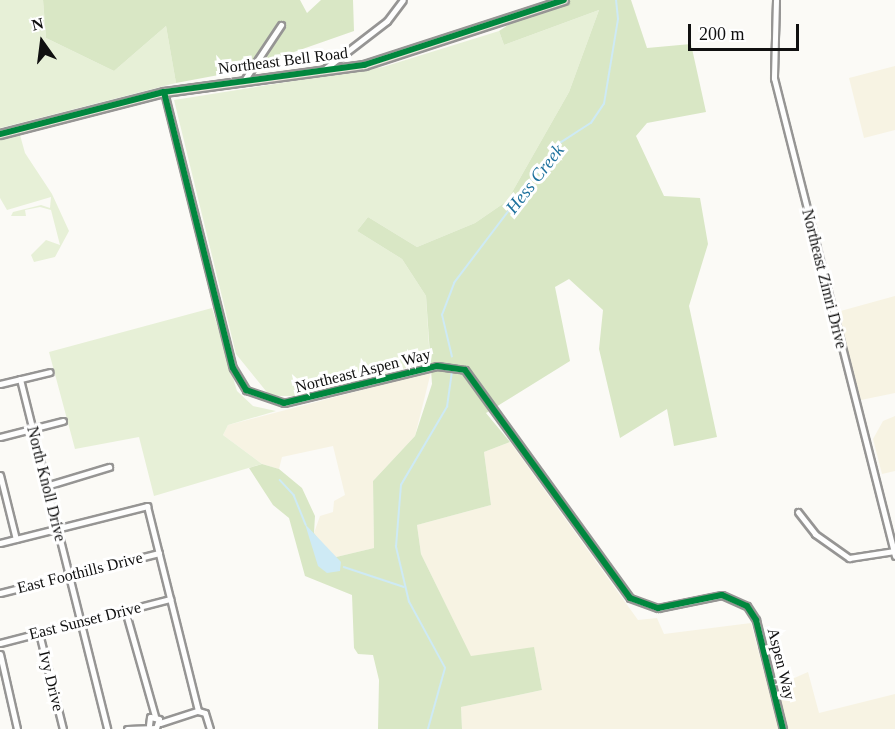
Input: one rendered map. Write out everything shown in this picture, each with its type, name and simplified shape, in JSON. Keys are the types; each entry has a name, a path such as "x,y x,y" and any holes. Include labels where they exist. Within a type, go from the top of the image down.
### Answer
{"main road":[{"name":"Northeast Bell Road","path":"0,134 164,92 381,61 564,0"}],"street":[{"path":"322,71 387,21 403,0"},
{"name":"Northeast Zimri Drive","path":"776,0 774,78 894,554"},
{"path":"245,79 281,25"},
{"name":"Northeast Aspen Way","path":"164,92 233,368 246,390 284,404 437,366 459,367 618,586 644,605"},
{"path":"0,384 50,372"},
{"name":"North Knoll Drive","path":"20,379 107,729"},
{"path":"0,437 63,422"},
{"path":"46,486 109,467"},
{"path":"0,475 2,494 16,539"},
{"path":"0,543 147,506 198,711"},
{"path":"798,512 815,534 849,558 894,554"},
{"name":"East Foothills Drive","path":"0,593 159,553"},
{"name":"Aspen Way","path":"644,605 665,607 722,595 742,602 756,620 783,729"},
{"name":"East Sunset Drive","path":"0,643 171,599"},
{"path":"125,610 154,723"},
{"name":"Ivy Drive","path":"39,633 63,729"},
{"path":"0,654 3,687 17,729"},
{"path":"130,728 198,711 205,713 210,729"}],"shaded area":[{"path":"895,66 895,130 864,138 849,78"},
{"path":"895,296 895,393 861,400 837,312"},
{"path":"431,372 415,436 373,481 374,548 332,558 314,533 320,516 333,512 334,501 345,495 333,446 282,457 279,469 262,464 223,435 228,425"},
{"path":"895,416 895,471 882,474 873,439 883,421"},
{"path":"510,442 638,620 657,618 664,634 751,623 779,729 462,729 461,707 542,690 534,648 471,657 421,554 417,525 491,505 484,452"},
{"path":"808,672 819,713 895,694 895,729 787,729 779,700 792,679"}],"green space":[{"path":"0,0 43,0 46,38 114,71 166,26 176,83 0,128"},
{"path":"43,0 300,0 307,13 321,0 353,0 354,31 240,71 176,83 166,26 114,71 46,38"},
{"path":"546,0 631,0 647,48 691,44 706,112 647,123 636,136 664,196 700,198 708,244 689,306 717,437 674,446 667,409 620,438 599,349 603,310 569,279 555,287 570,361 486,413 510,442 484,452 491,505 417,525 421,554 471,656 534,647 542,690 461,707 462,729 378,729 379,680 373,655 358,654 354,648 352,595 305,576 289,518 273,505 249,468 262,464 279,469 302,488 315,516 314,533 332,558 374,548 373,481 415,436 432,384 426,296 402,259 357,231 368,217 417,247 475,223 507,201 569,92 599,10 504,45 499,31"},
{"path":"599,10 569,92 507,201 475,223 417,247 368,217 357,231 402,259 426,296 430,362 297,396 270,396 236,354 174,100 383,67 499,31 504,45"},
{"path":"20,135 25,153 52,194 69,231 55,257 34,262 31,255 46,240 60,245 51,210 40,207 25,210 26,216 11,216 13,212 41,205 50,208 51,197 7,210 0,198 0,140"},
{"path":"212,308 237,391 253,406 276,411 228,425 223,435 262,464 154,496 139,437 75,449 49,352"}],"water":[{"path":"305,524 341,562 340,571 327,573 318,566"}],"waterway":[{"name":"Hess Creek","path":"452,357 442,315 454,283 560,143 591,123 604,104 618,19 616,0"},
{"name":"Hess Creek","path":"428,729 445,668 409,602 396,547 401,485 447,407 452,372"},
{"path":"280,480 294,495 306,525"},
{"path":"344,567 404,587"}],"cycle path":[{"path":"0,134 164,92 364,65 564,0"},
{"path":"164,92 233,368 246,390 284,403 437,366 465,370 630,598 658,608 722,595 747,606 756,620 783,729"}]}
